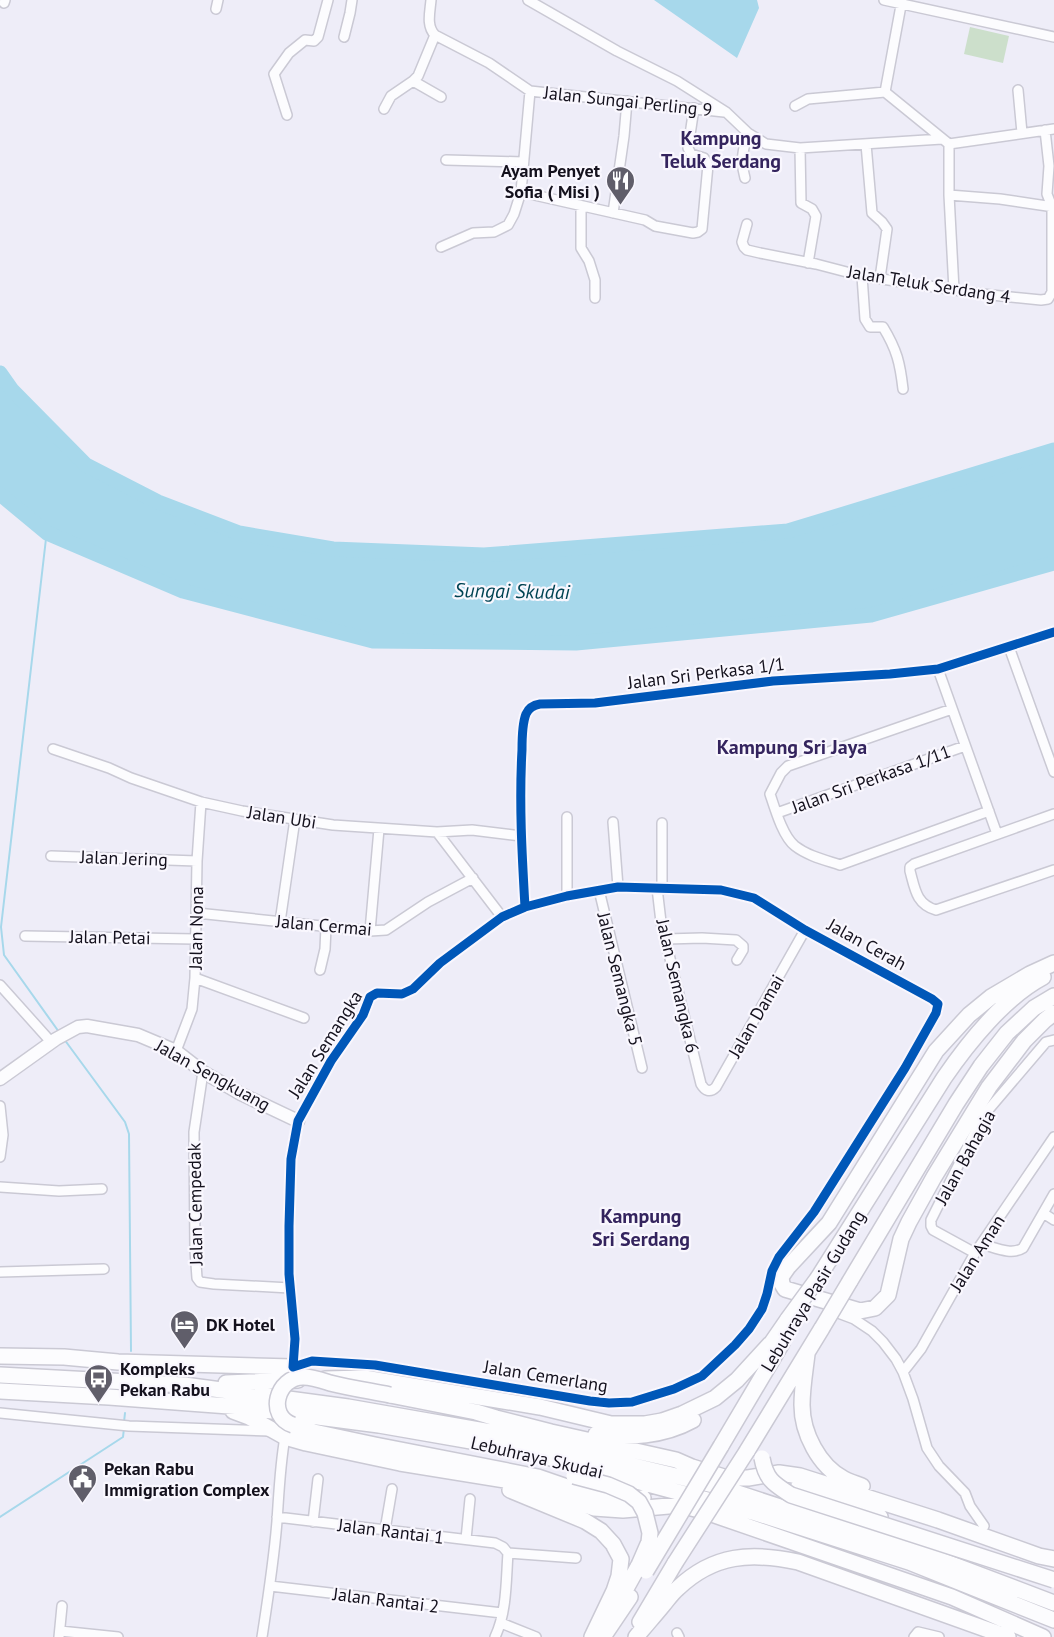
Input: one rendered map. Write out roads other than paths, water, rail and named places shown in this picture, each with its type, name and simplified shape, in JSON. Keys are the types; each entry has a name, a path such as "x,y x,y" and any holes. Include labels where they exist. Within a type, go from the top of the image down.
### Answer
{"highway":[{"path":"1054,963 990,997 969,1015 936,1051 829,1223 781,1277 785,1290 860,1311 875,1308 888,1295 901,1239 934,1177 988,1087 1024,1041 1054,1013"},
{"name":"Lebuhraya Pasir Gudang","path":"603,1637 643,1568 722,1446 791,1320 944,1078 963,1051 1013,998 1054,972"},
{"name":"Lebuhraya Pasir Gudang","path":"631,1637 807,1354 981,1066 1007,1033 1034,1008 1054,996"},
{"path":"184,1385 364,1378 540,1407 611,1424 645,1424 682,1414 714,1398 737,1380 791,1320"},
{"path":"283,1431 285,1421 278,1408 282,1387 297,1377 313,1377 329,1383 496,1418 599,1434 645,1435 686,1424 719,1405 752,1373 770,1344"},
{"path":"807,1354 803,1417 810,1441 829,1468 843,1479 984,1526 1054,1558"},
{"path":"0,1356 294,1367"},
{"path":"281,1381 294,1367"},
{"name":"Lebuhraya Skudai","path":"0,1375 184,1385 348,1407 502,1434 713,1485 930,1556 1054,1603"},
{"name":"Lebuhraya Skudai","path":"0,1391 217,1405 379,1425 517,1449 756,1513 909,1562 1054,1620"},
{"path":"779,1398 763,1445 762,1458 764,1470 769,1478 791,1495 1054,1580"},
{"path":"217,1405 283,1431 350,1453 517,1482 594,1508 623,1510 680,1505 743,1524 952,1597 1043,1637"},
{"path":"553,1427 676,1460 727,1478 748,1478 779,1473 800,1476 1039,1556 1054,1558"},
{"path":"283,1431 314,1432 538,1477 598,1498 618,1500 670,1496 699,1498"},
{"path":"283,1431 465,1454 573,1476 608,1485 629,1494 639,1502 645,1513 650,1533 649,1542 643,1568 598,1637"},
{"path":"480,1477 585,1521 601,1531 613,1544 621,1559 620,1576 592,1637"},
{"path":"713,1485 750,1486 777,1482 794,1483 897,1524 1054,1575"},
{"path":"636,1637 676,1589 706,1566 744,1556 766,1556 798,1562 881,1588 1016,1637"},
{"path":"798,1562 1008,1637"}],"street":[{"path":"287,115 274,74 289,53 304,40 314,41 318,37 328,0"},
{"path":"344,37 352,0"},
{"path":"431,0 429,26 435,35 489,63 530,91 521,192 508,225 494,232 473,233 441,247"},
{"path":"528,0 617,51 677,81 726,112 747,133 766,144 800,148 946,141 1050,129 1047,194 1053,207"},
{"path":"884,0 1054,37"},
{"path":"885,92 901,2"},
{"path":"384,109 391,96 418,76 435,35"},
{"path":"413,81 441,97"},
{"path":"1018,90 1022,134"},
{"name":"Jalan Sungai Perling 9","path":"530,91 726,112"},
{"path":"795,106 808,99 885,92 946,141 954,290"},
{"path":"613,213 627,101"},
{"path":"521,192 645,220 655,226 698,232 702,229 708,165 704,158 691,154 688,148 694,108"},
{"path":"745,178 742,151 747,133"},
{"path":"866,144 872,213 887,229 880,278"},
{"path":"800,148 801,203 812,209 816,216 808,263"},
{"path":"446,159 523,162"},
{"path":"949,195 1053,207"},
{"path":"581,206 581,248 589,261 595,280 595,298"},
{"name":"Jalan Teluk Serdang 4","path":"747,224 742,242 747,250 862,276 1041,300 1048,299 1052,292 1053,207"},
{"path":"862,276 865,319 870,327 883,327 895,347 903,389"},
{"path":"997,834 938,669 1054,632"},
{"path":"1009,647 1054,772"},
{"name":"Jalan Sri Perkasa 1/1","path":"520,836 521,758 526,713 532,706 595,703 773,681 938,669"},
{"path":"952,709 788,766 781,773 770,794 787,836 794,846 840,865 989,811"},
{"name":"Jalan Sri Perkasa 1/11","path":"777,813 965,746"},
{"name":"Jalan Ubi","path":"53,749 201,802 242,811 333,825 437,832 472,830 520,836"},
{"name":"Jalan Nona","path":"176,1052 192,1009 201,802"},
{"path":"1054,814 914,864 910,867 910,871 917,895 922,903 927,908 936,910 1054,870"},
{"path":"567,818 567,896"},
{"path":"280,922 295,819"},
{"path":"613,822 618,887"},
{"name":"Jalan Semangka 6","path":"662,823 659,888 661,922 701,1084"},
{"path":"370,931 379,829"},
{"path":"437,832 502,917"},
{"path":"520,836 525,907"},
{"name":"Jalan Jering","path":"51,856 197,861"},
{"name":"Jalan Cermai","path":"197,913 370,931 386,930 428,902 473,878"},
{"name":"Jalan Semangka","path":"294,1367 289,1226 291,1159 298,1121 331,1061 363,1015 370,997 377,993 402,994 413,989 440,963 502,917 525,907 567,896 618,887 721,890 754,898 779,914"},
{"name":"Jalan Semangka 5","path":"599,890 642,1068"},
{"name":"Jalan Cerah","path":"779,914 938,1004"},
{"path":"320,970 325,949 326,927"},
{"name":"Jalan Damai","path":"701,1084 709,1091 716,1087 805,930"},
{"name":"Jalan Petai","path":"25,936 195,939"},
{"path":"666,939 736,940 743,946 737,960"},
{"path":"195,978 304,1018"},
{"path":"0,985 54,1041"},
{"name":"Jalan Cemerlang","path":"294,1367 312,1361 375,1365 609,1403 632,1402 674,1389 702,1376 735,1345 762,1309 772,1271 779,1257 814,1212 905,1068 936,1013 938,1004"},
{"name":"Jalan Sengkuang","path":"0,1079 54,1041 78,1027 87,1026 138,1035 176,1052 203,1072 241,1094 298,1121"},
{"name":"Jalan Bahagia","path":"978,1248 933,1230 931,1220 983,1116 1046,1042 1054,1040"},
{"name":"Jalan Cempedak","path":"203,1072 194,1132 197,1278 200,1282 214,1284 290,1288"},
{"path":"0,1106 3,1135 0,1157"},
{"name":"Jalan Aman","path":"903,1372 921,1349 978,1248 1054,1137"},
{"path":"0,1187 58,1191 102,1189"},
{"path":"978,1248 1013,1252 1023,1248 1054,1194"},
{"path":"1043,1213 1054,1220"},
{"path":"0,1272 104,1269"},
{"path":"767,1294 783,1294 854,1318 872,1330 884,1342 903,1372 927,1448 939,1466 965,1493 970,1506 984,1526"},
{"path":"0,1413 129,1426 283,1431 270,1586 262,1637"},
{"path":"313,1522 318,1479"},
{"path":"386,1530 392,1489"},
{"path":"465,1539 470,1499"},
{"name":"Jalan Rantai 1","path":"277,1517 495,1543 505,1550 576,1558"},
{"path":"495,1637 502,1618 506,1590 505,1550"},
{"name":"Jalan Rantai 2","path":"270,1586 502,1618 536,1637"},
{"path":"62,1606 60,1634 115,1637"},
{"path":"916,1634 939,1637"}],"water":[{"path":"654,0 757,0 759,8 737,58"},
{"name":"Sungai Skudai","path":"0,373 12,390 86,465 158,502 239,533 333,549 484,555 788,531 1054,450 1054,563 871,615 576,643 373,641 183,591 47,533 0,494"}],"waterway":[{"path":"0,373 12,390 86,465 158,502 239,533 333,549 484,555 788,531 1054,450"},
{"path":"0,494 47,533 183,591 373,641 576,643 871,615 1054,563"},
{"path":"47,530 1,927 4,955 59,1032"},
{"path":"64,1039 125,1122 129,1134 131,1351"},
{"path":"124,1422 125,1413"},
{"path":"0,1517 123,1437 124,1428"}],"place":[{"name":"Ayam Penyet Sofia ( Misi )","path":"621,206"},
{"name":"DK Hotel","path":"185,1350"},
{"name":"Kompleks Pekan Rabu","path":"99,1404"},
{"name":"Pekan Rabu Immigration Complex","path":"83,1504"}],"district":[{"name":"Kampung Teluk Serdang","path":"721,150"},
{"name":"Kampung Sri Jaya","path":"792,747"},
{"name":"Kampung Sri Serdang","path":"641,1228"}]}
